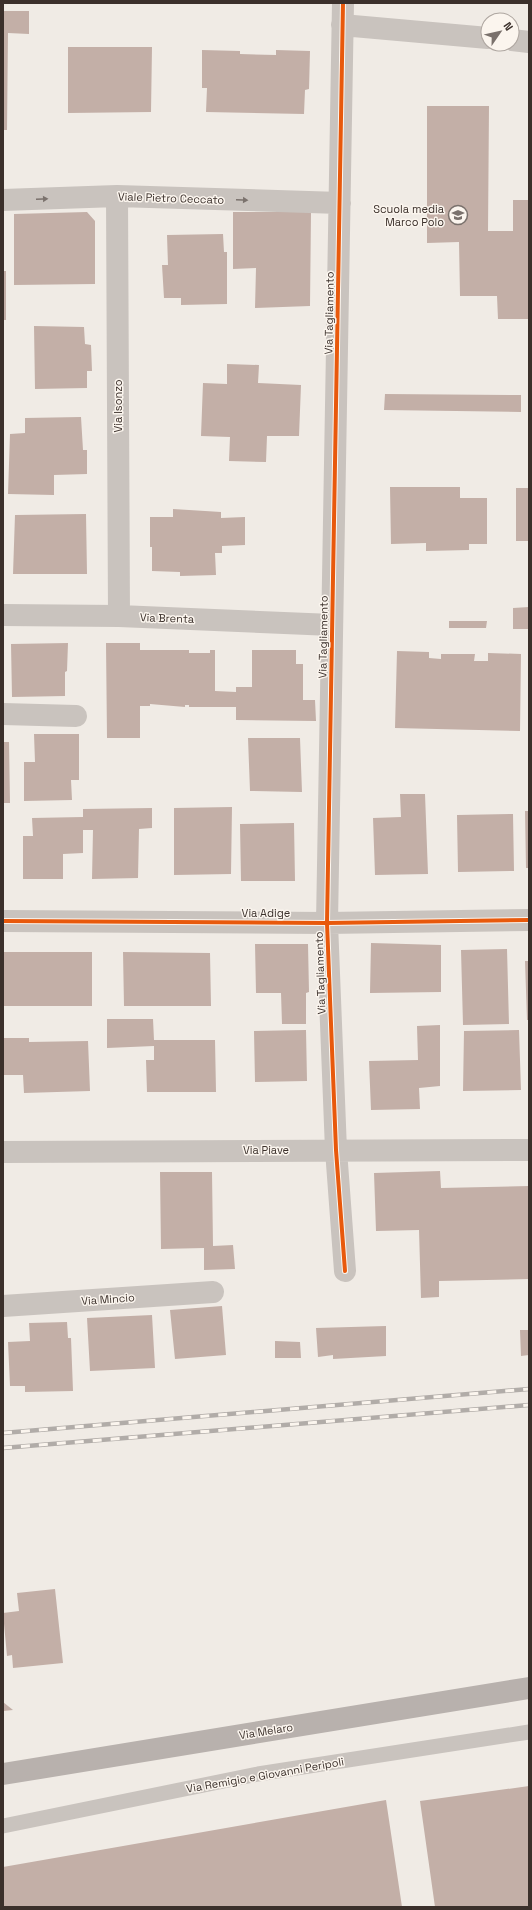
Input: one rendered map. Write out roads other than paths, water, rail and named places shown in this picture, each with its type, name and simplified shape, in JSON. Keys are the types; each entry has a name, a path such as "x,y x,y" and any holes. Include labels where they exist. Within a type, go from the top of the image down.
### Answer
{"main road":[{"name":"Via Melaro","path":"3,1774 529,1688"}],"street":[{"name":"Via Tagliamento","path":"343,3 327,923 336,1150 345,1271"},
{"path":"342,26 480,37"},
{"name":"Viale Pietro Ceccato","path":"3,200 117,196 340,203"},
{"name":"Via Isonzo","path":"117,196 119,616"},
{"name":"Via Brenta","path":"3,615 119,616 332,625"},
{"path":"3,714 76,716"},
{"name":"Via Adige","path":"3,921 327,923 529,920"},
{"name":"Via Piave","path":"3,1152 529,1150"},
{"name":"Via Mincio","path":"3,1306 213,1292"}],"lane":[{"name":"Via Remigio e Giovanni Peripoli","path":"3,1826 258,1774 529,1732"}],"railway":[{"path":"3,1433 529,1389"},
{"path":"3,1448 529,1405"}],"place":[{"name":"Scuola media Marco Polo","path":"458,215"}]}
